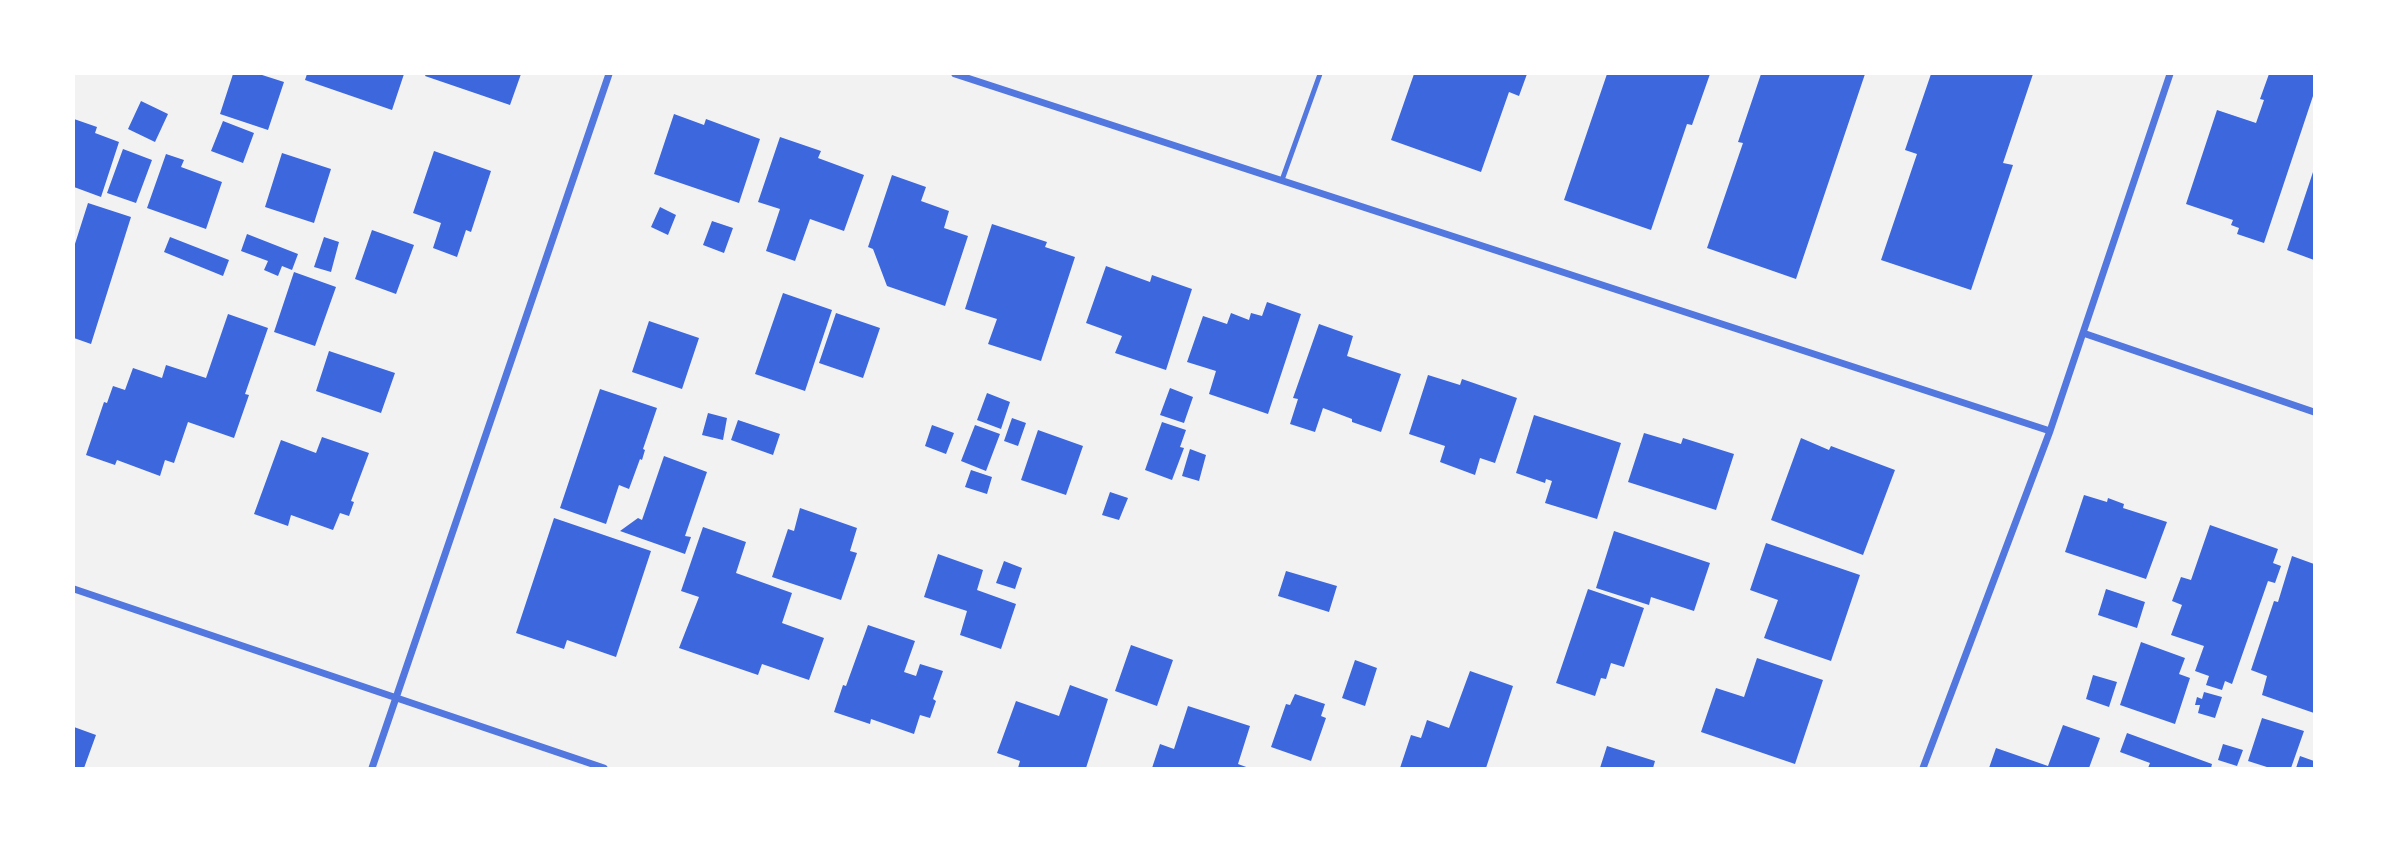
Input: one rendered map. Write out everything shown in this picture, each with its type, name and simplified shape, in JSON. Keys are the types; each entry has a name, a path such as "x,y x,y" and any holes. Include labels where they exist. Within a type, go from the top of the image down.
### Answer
{"street":[{"path":"372,768 609,74"},
{"path":"955,74 2050,431"},
{"path":"1923,768 2050,431 2170,74"},
{"path":"2083,333 2315,412"},
{"path":"74,589 604,768"}],"lane":[{"path":"1282,180 1321,74"}],"building":[{"path":"233,74 259,74 284,82 268,130 220,114"},
{"path":"307,74 404,74 392,110 305,80"},
{"path":"521,74 510,105 425,76"},
{"path":"1414,74 1527,74 1519,96 1509,92 1481,172 1391,140"},
{"path":"1607,74 1710,74 1692,125 1687,124 1651,230 1564,200"},
{"path":"1761,74 1865,74 1796,279 1707,248 1743,143 1738,142"},
{"path":"1931,74 2033,74 2003,163 2013,165 1971,290 1881,260 1917,154 1905,150"},
{"path":"2269,74 2314,74 2314,93 2264,243 2237,234 2239,228 2231,225 2233,220 2186,204 2217,110 2256,123 2264,100 2260,99"},
{"path":"141,101 168,114 155,142 128,129"},
{"path":"674,114 704,125 706,119 760,139 739,203 654,174"},
{"path":"74,119 97,127 95,133 119,142 101,197 74,187"},
{"path":"223,121 254,133 243,163 211,151"},
{"path":"780,137 821,151 818,158 864,175 844,231 810,219 795,261 766,251 780,209 758,202"},
{"path":"123,149 152,160 136,203 107,193"},
{"path":"434,151 491,171 471,232 466,230 457,257 433,248 441,223 413,213"},
{"path":"282,153 331,169 314,223 265,207"},
{"path":"166,154 184,160 181,167 222,182 206,229 147,208"},
{"path":"2314,169 2314,260 2287,250"},
{"path":"892,175 926,187 921,201 949,211 944,228 968,236 945,306 887,286 873,249 868,247"},
{"path":"88,203 131,217 91,344 74,338 74,247"},
{"path":"660,207 676,215 668,235 651,227"},
{"path":"712,221 733,228 724,253 703,245"},
{"path":"992,224 1047,242 1045,247 1075,257 1041,361 988,344 997,319 965,309"},
{"path":"372,230 414,245 396,294 355,279"},
{"path":"247,234 298,254 292,270 282,266 278,276 264,270 268,261 241,251"},
{"path":"170,237 229,260 223,276 164,252"},
{"path":"324,237 339,242 331,272 314,267"},
{"path":"1106,266 1150,282 1152,275 1192,289 1166,370 1115,353 1122,336 1086,323"},
{"path":"294,272 336,287 315,346 274,332"},
{"path":"783,293 832,310 805,391 755,374"},
{"path":"1267,302 1301,314 1268,414 1209,394 1216,371 1187,362 1203,316 1227,324 1231,313 1249,320 1251,313 1262,316"},
{"path":"836,313 880,328 863,378 819,363"},
{"path":"228,314 268,328 245,394 249,395 234,438 188,422 174,463 165,460 160,476 117,460 115,465 86,455 104,402 107,403 113,386 125,390 133,368 162,378 166,365 206,378"},
{"path":"649,321 699,338 682,389 632,372"},
{"path":"1319,324 1353,336 1347,356 1401,374 1381,432 1323,408 1315,432 1290,424 1298,399 1293,398"},
{"path":"329,351 395,373 381,413 316,391"},
{"path":"1428,375 1460,385 1462,379 1517,398 1495,463 1480,458 1475,475 1440,462 1445,446 1409,434"},
{"path":"1170,388 1193,397 1184,423 1160,415"},
{"path":"600,389 657,408 642,460 640,459 629,489 619,485 606,524 560,508"},
{"path":"987,393 1010,402 1001,429 977,420"},
{"path":"708,413 727,418 723,440 702,435"},
{"path":"1534,415 1621,443 1597,519 1545,503 1552,481 1546,479 1545,483 1516,473"},
{"path":"1012,418 1026,423 1018,446 1004,441"},
{"path":"738,420 780,434 773,455 731,440"},
{"path":"1162,422 1186,430 1180,447 1184,448 1172,480 1145,470"},
{"path":"932,425 954,433 946,454 925,446"},
{"path":"975,425 1000,434 986,471 961,461"},
{"path":"1038,430 1083,446 1066,495 1021,480"},
{"path":"1644,433 1681,444 1683,438 1734,454 1716,510 1628,482"},
{"path":"322,437 369,453 351,501 354,502 349,516 340,513 333,530 291,515 288,526 254,514 281,440 316,453"},
{"path":"1801,438 1829,450 1831,446 1895,470 1863,555 1771,520"},
{"path":"1190,449 1206,455 1199,481 1182,476"},
{"path":"664,456 707,472 685,536 691,537 685,554 620,531 638,518 642,520"},
{"path":"971,470 992,477 987,494 965,487"},
{"path":"1110,492 1128,498 1119,520 1102,515"},
{"path":"2084,495 2107,502 2108,498 2124,504 2123,508 2167,522 2146,579 2065,552"},
{"path":"800,508 857,528 850,551 857,553 841,600 772,577 788,529 794,531"},
{"path":"554,518 651,551 616,657 567,640 564,649 516,633"},
{"path":"2210,525 2278,549 2273,563 2281,566 2275,583 2268,581 2232,684 2225,681 2222,690 2206,685 2209,676 2195,671 2204,646 2171,635 2182,605 2172,601 2181,577 2191,580"},
{"path":"703,527 746,542 736,573 792,593 782,623 824,638 809,680 762,664 758,675 679,648 699,597 681,591"},
{"path":"1614,531 1710,563 1694,611 1651,597 1649,605 1596,588"},
{"path":"1766,543 1860,575 1831,661 1764,638 1778,600 1750,590"},
{"path":"938,554 983,570 977,590 1016,604 1001,649 960,635 967,611 924,597"},
{"path":"2292,556 2314,564 2314,713 2262,695 2267,676 2251,670 2274,601 2278,602"},
{"path":"1004,561 1022,568 1015,589 996,583"},
{"path":"1286,571 1337,586 1329,612 1278,596"},
{"path":"1588,589 1644,608 1624,667 1611,663 1606,679 1601,678 1595,696 1556,683"},
{"path":"2106,589 2145,602 2137,628 2098,615"},
{"path":"868,625 915,641 904,672 916,676 920,664 943,671 933,699 936,701 930,718 920,715 914,734 871,719 870,724 834,712"},
{"path":"2141,642 2185,658 2179,674 2190,678 2175,724 2120,705"},
{"path":"1131,645 1173,660 1157,706 1115,691"},
{"path":"1757,658 1823,680 1795,764 1701,732 1716,688 1744,697"},
{"path":"1355,660 1377,668 1365,706 1342,698"},
{"path":"1470,671 1513,686 1486,768 1400,768 1411,735 1421,738 1427,720 1449,728"},
{"path":"2093,675 2117,682 2109,707 2086,699"},
{"path":"1070,685 1108,699 1086,768 1018,768 1020,761 997,753 1016,701 1059,716"},
{"path":"2204,692 2222,697 2215,718 2198,713 2200,705 2195,705 2197,697 2202,699"},
{"path":"1295,694 1325,704 1321,716 1326,718 1311,761 1271,747 1286,704 1290,705"},
{"path":"1188,706 1250,726 1238,764 1249,768 1152,768 1160,744 1174,749"},
{"path":"2262,718 2304,731 2291,768 2270,768 2248,761"},
{"path":"2063,725 2100,738 2089,768 1989,768 1996,748 2048,766"},
{"path":"74,727 96,735 84,768 74,768"},
{"path":"2127,733 2212,764 2211,768 2148,768 2150,763 2120,752"},
{"path":"2223,744 2243,750 2237,766 2218,760"},
{"path":"1607,746 1655,761 1653,768 1600,768"},
{"path":"2300,756 2314,761 2314,768 2296,768"}]}
